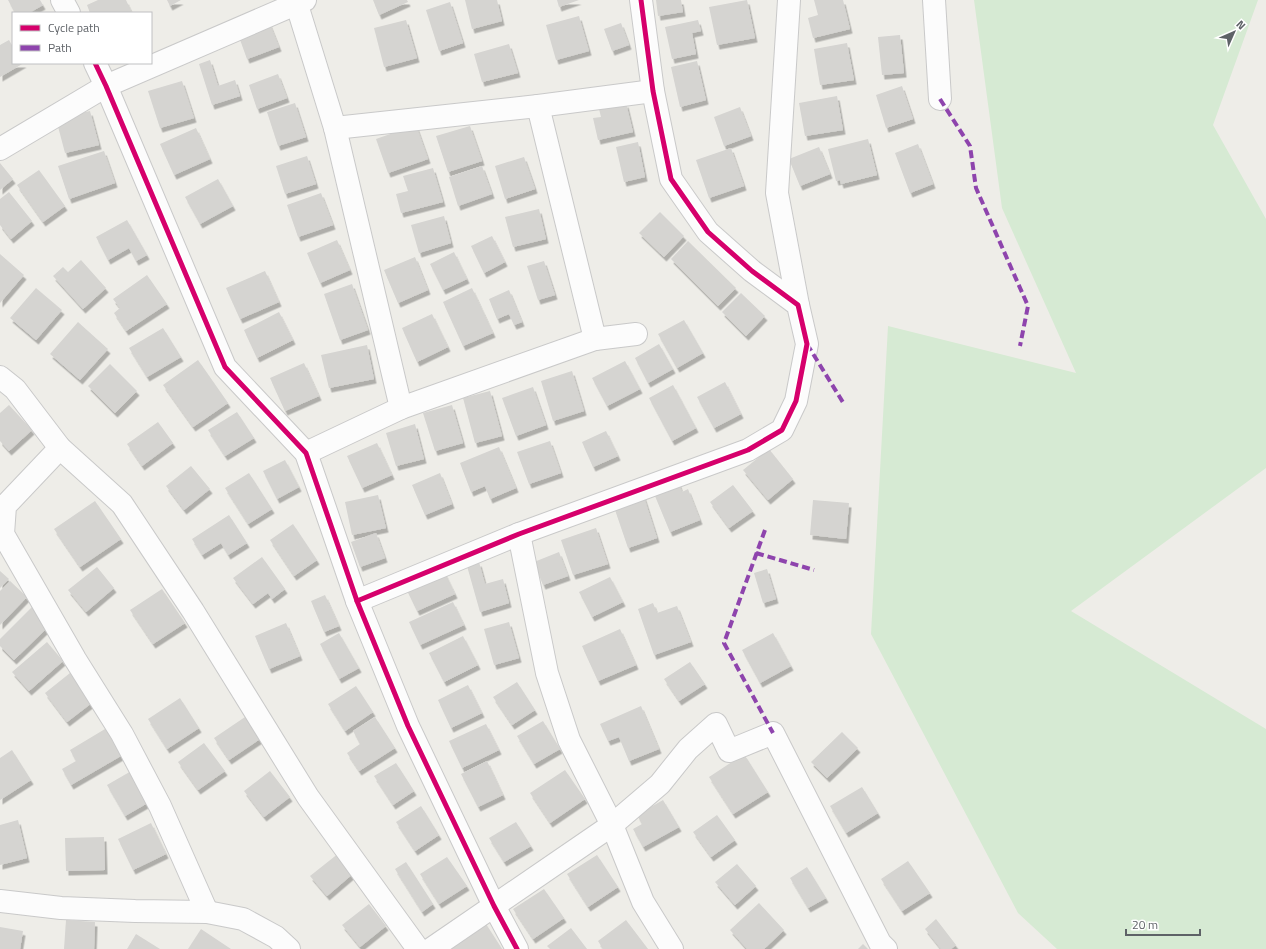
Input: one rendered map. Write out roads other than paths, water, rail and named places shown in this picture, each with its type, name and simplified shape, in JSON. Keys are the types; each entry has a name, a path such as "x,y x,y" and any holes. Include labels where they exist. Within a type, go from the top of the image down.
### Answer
{"street":[{"path":"62,0 68,12"},
{"path":"641,0 653,91 671,179 708,232 752,271 798,305"},
{"path":"358,601 519,534 748,450 782,430 796,401 808,344 798,305 777,193 789,0"},
{"path":"934,0 940,99"},
{"path":"0,149 106,86 301,2 335,128 401,408"},
{"path":"95,64 225,367 306,453 358,601 408,726 494,906 517,949"},
{"path":"335,128 538,106 653,91"},
{"path":"538,106 595,339"},
{"path":"306,453 401,408 595,339 636,334"},
{"path":"0,377 15,389 60,448 122,504 192,611 308,796 418,949"},
{"path":"60,448 5,506 3,534 74,659 122,734 160,806 207,912"},
{"path":"519,534 547,673 569,740 612,825 643,902 672,949"},
{"path":"431,949 612,825 660,784 688,749 716,724 729,751 773,733 880,943 886,949"},
{"path":"0,900 61,908 207,912 243,919 276,937 289,949"}]}
